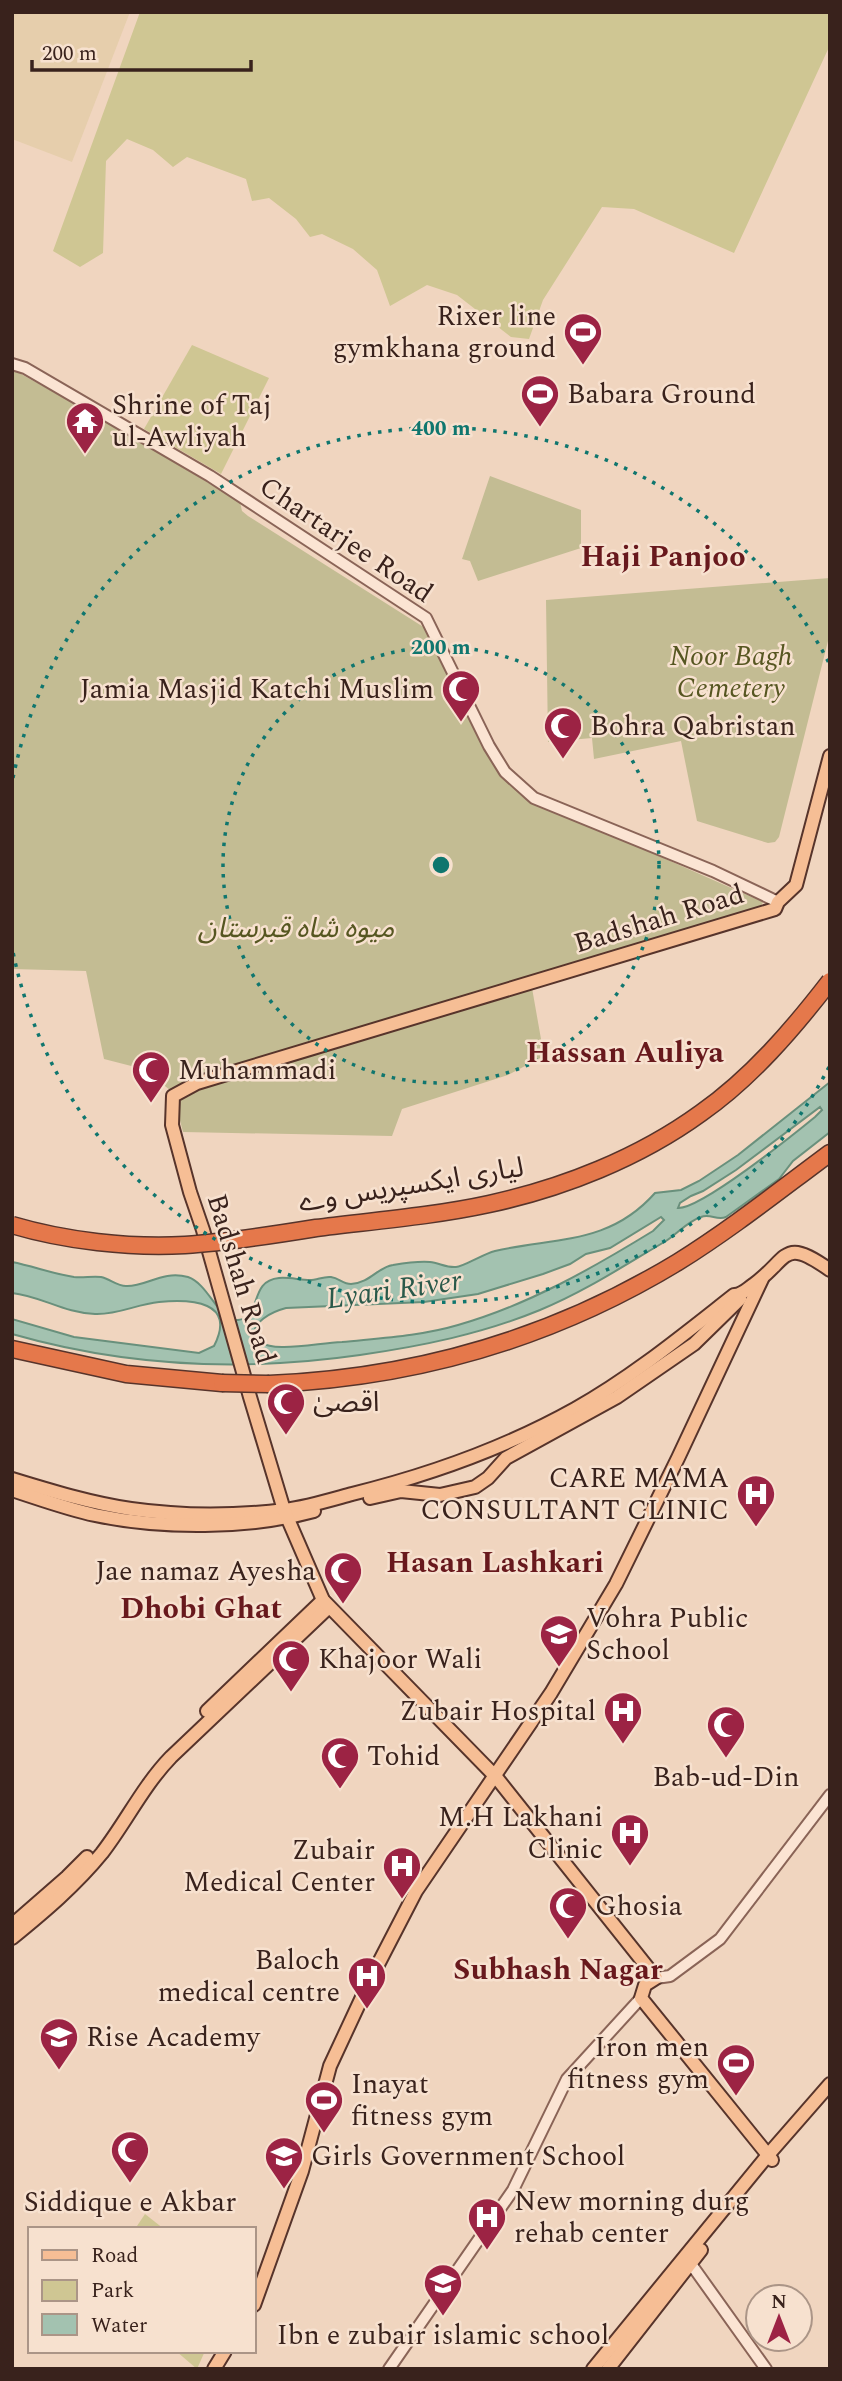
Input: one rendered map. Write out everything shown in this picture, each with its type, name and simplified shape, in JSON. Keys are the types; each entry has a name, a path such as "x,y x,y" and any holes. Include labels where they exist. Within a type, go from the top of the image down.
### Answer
{"highway":[{"name":"لیاری ایکسپریس وے","path":"12,1225 79,1239 129,1244 184,1245 487,1205 537,1192 630,1156 702,1113 762,1061 830,981"},
{"path":"12,1349 114,1372 175,1380 269,1384 338,1380 477,1352 547,1328 614,1297 679,1261 830,1153"}],"main road":[{"path":"778,902 796,885 830,756"},
{"name":"Badshah Road","path":"656,1978 496,1777 326,1604 286,1514 190,1192 172,1125 173,1096 197,1083 775,909 778,902"},
{"path":"12,1479 131,1509 286,1514 466,1459 531,1432 600,1393 662,1352 734,1294 739,1295 762,1279 785,1255 799,1252 830,1270"},
{"path":"256,2299 302,2171 330,2066 371,1978 416,1891 551,1693 616,1584 762,1279"},
{"path":"12,1490 66,1507 133,1521 236,1524 401,1491 440,1494 475,1487 488,1478 506,1458 617,1397 694,1344 740,1299 739,1295"},
{"path":"12,1925 79,1867 98,1845 156,1763 223,1694 326,1604"},
{"path":"12,1938 89,1868 112,1840 162,1766 326,1604"},
{"path":"656,1978 645,1985 641,1998 770,2157"},
{"path":"593,2369 830,2084"},
{"path":"608,2369 691,2264 770,2157 830,2093"},
{"path":"214,2369 224,2353"}],"street":[{"name":"Chartarjee Road","path":"12,364 25,368 209,476 426,618 489,746 505,772 534,798 713,871 778,902"},
{"path":"656,1978 670,1976 720,1939 830,1795"},
{"path":"389,2369 513,2190 567,2080 641,1998"},
{"path":"691,2264 766,2369"}],"shaded area":[{"path":"12,12 130,12 72,162 12,139"}],"green space":[{"path":"140,12 830,12 830,45 734,253 634,209 602,207 543,300 529,339 511,337 457,295 427,285 390,306 377,270 353,249 322,234 310,237 296,219 269,198 252,201 246,179 187,157 173,167 153,150 127,139 106,161 103,253 80,267 53,251"},
{"path":"192,345 269,378 221,474 144,429"},
{"name":"میوہ شاہ قبرستان","path":"12,369 111,424 240,502 242,511 248,516 425,628 486,750 532,800 763,902 760,908 532,988 544,1056 508,1075 402,1109 392,1136 183,1132 176,1105 179,1097 143,1069 104,1059 86,971 12,969"},
{"path":"490,476 581,510 581,548 478,581 470,561 462,559"},
{"name":"Noor Bagh Cemetery","path":"830,578 830,633 779,837 775,842 768,843 697,821 681,741 594,759 592,738 548,742 546,600"},
{"path":"145,2214 161,2227 136,2227"},
{"path":"178,2353 204,2353 197,2369"}],"water":[{"name":"Lyari River","path":"830,1082 830,1132 793,1161 779,1179 726,1217 704,1216 696,1219 666,1241 588,1287 540,1310 496,1326 429,1343 360,1355 272,1364 228,1365 142,1360 98,1354 12,1334 12,1319 74,1337 199,1353 214,1346 220,1331 220,1320 207,1306 184,1301 151,1303 103,1314 73,1311 33,1297 12,1293 12,1262 74,1277 101,1277 126,1286 162,1277 188,1277 202,1287 225,1315 238,1320 251,1313 263,1285 279,1278 310,1280 331,1277 346,1283 358,1283 388,1266 426,1262 456,1267 495,1251 600,1231 637,1210 655,1193 681,1190 738,1155","holes":["820,1107 822,1110 815,1117 747,1170 706,1197 678,1208 680,1203 736,1170","661,1217 664,1220 653,1231 583,1272 509,1307 458,1325 401,1336 291,1347 270,1346 255,1338 254,1332 263,1318 286,1308 424,1302 478,1294 543,1274 570,1264 586,1254 610,1248"]}],"place":[{"name":"Rixer line gymkhana ground","path":"583,366"},
{"name":"Babara Ground","path":"540,428"},
{"name":"Shrine of Taj ul-Awliyah","path":"85,455"},
{"name":"Jamia Masjid Katchi Muslim","path":"461,723"},
{"name":"Bohra Qabristan","path":"563,760"},
{"name":"Muhammadi","path":"151,1104"},
{"name":"اقصیٰ","path":"286,1436"},
{"name":"CARE MAMA CONSULTANT CLINIC","path":"756,1528"},
{"name":"Jae namaz Ayesha","path":"343,1605"},
{"name":"Vohra Public School","path":"559,1668"},
{"name":"Khajoor Wali","path":"291,1693"},
{"name":"Zubair Hospital","path":"623,1745"},
{"name":"Bab-ud-Din","path":"726,1759"},
{"name":"Tohid","path":"340,1790"},
{"name":"M.H Lakhani Clinic","path":"630,1867"},
{"name":"Zubair Medical Center","path":"402,1900"},
{"name":"Ghosia","path":"568,1940"},
{"name":"Baloch medical centre","path":"367,2010"},
{"name":"Rise Academy","path":"59,2071"},
{"name":"Iron men fitness gym","path":"736,2097"},
{"name":"Inayat fitness gym","path":"324,2134"},
{"name":"Siddique e Akbar","path":"130,2184"},
{"name":"Girls Government School","path":"284,2190"},
{"name":"New morning durg rehab center","path":"487,2251"},
{"name":"Ibn e zubair islamic school","path":"443,2317"}],"district":[{"name":"Haji Panjoo","path":"663,557"},
{"name":"Hassan Auliya","path":"625,1053"},
{"name":"Hasan Lashkari","path":"495,1563"},
{"name":"Dhobi Ghat","path":"201,1609"},
{"name":"Subhash Nagar","path":"558,1970"}]}
